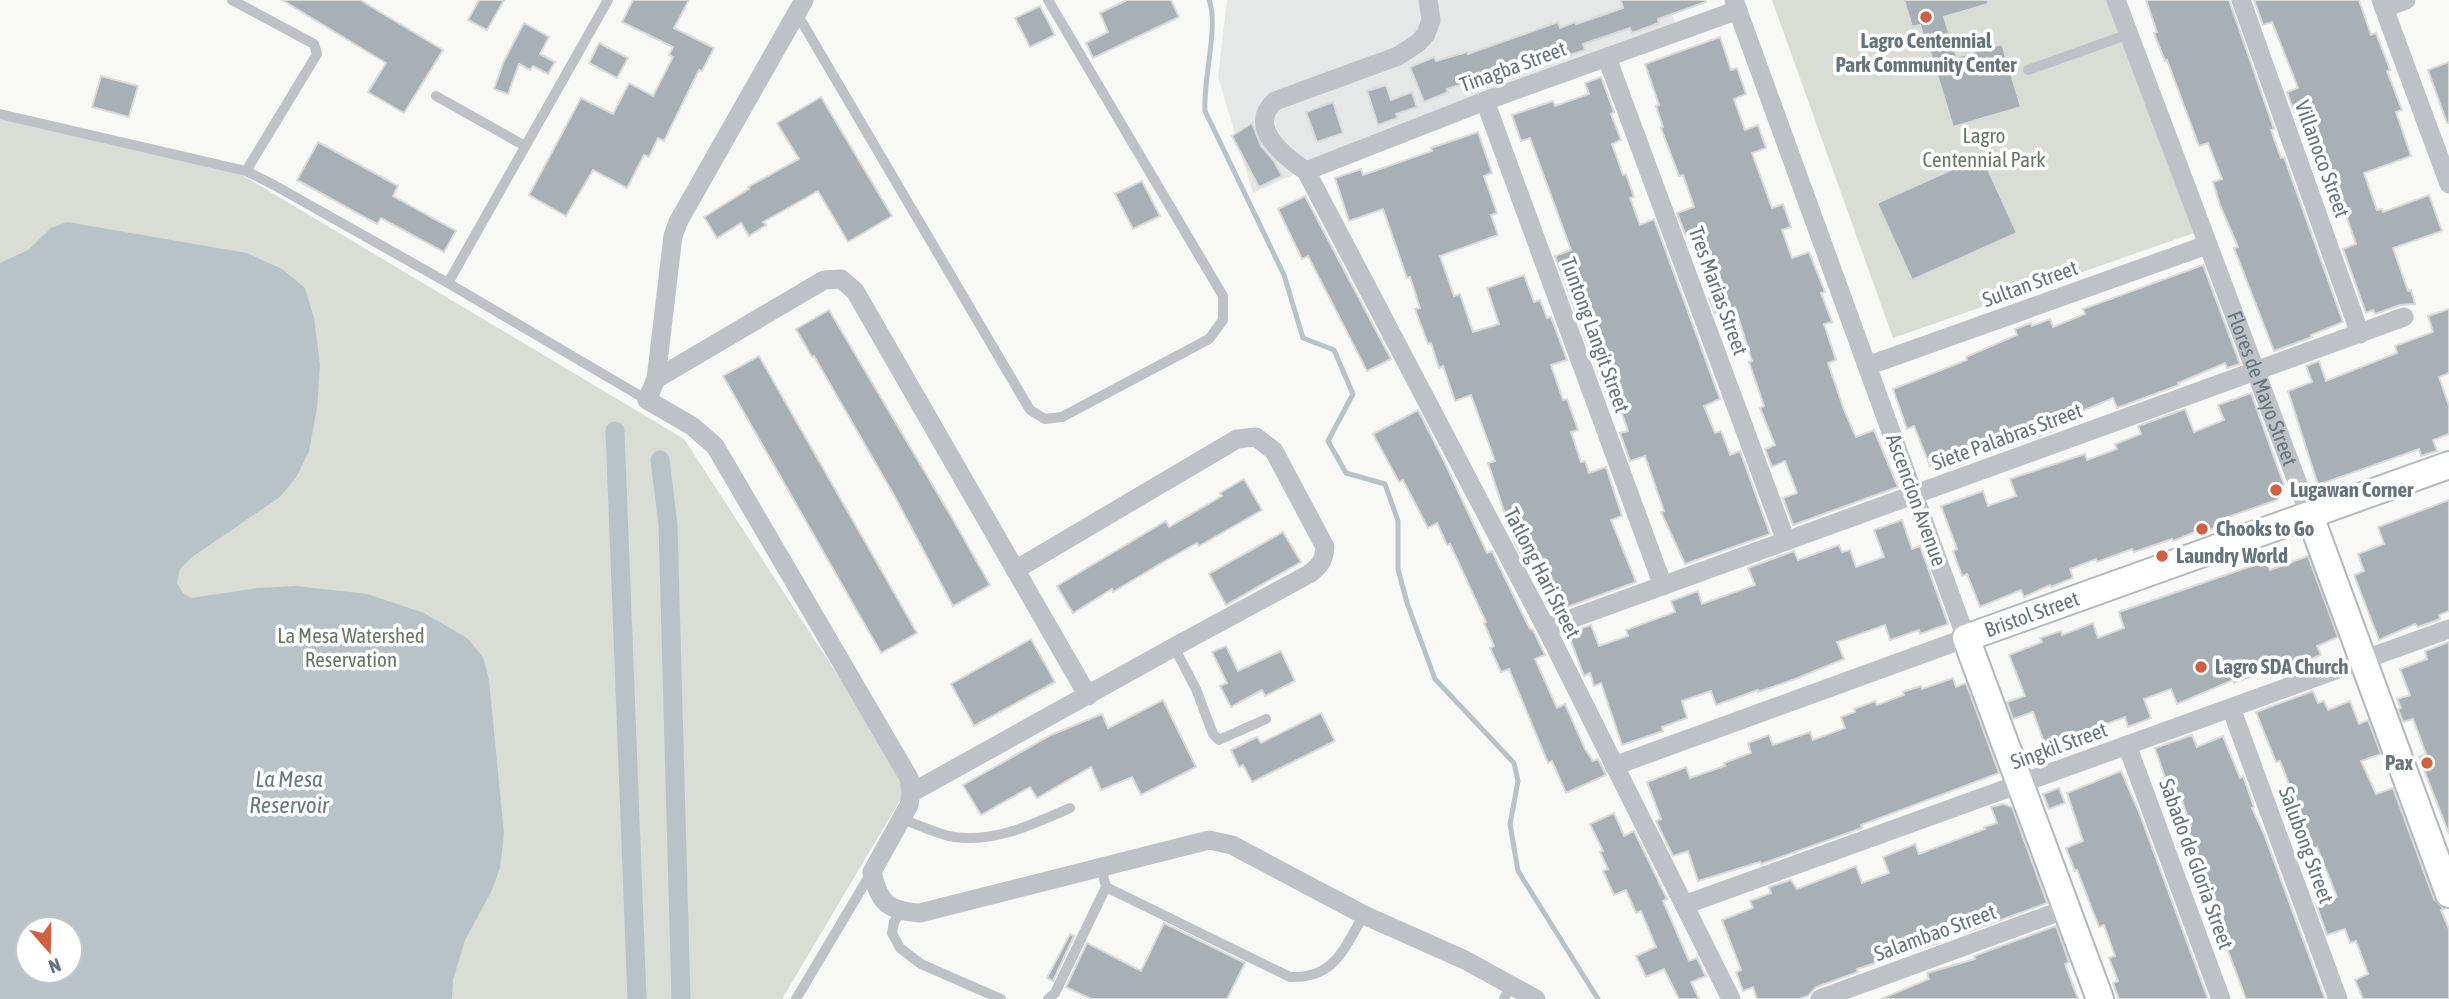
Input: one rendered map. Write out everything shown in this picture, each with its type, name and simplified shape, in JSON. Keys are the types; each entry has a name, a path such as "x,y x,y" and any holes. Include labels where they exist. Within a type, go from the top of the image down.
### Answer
{"street":[{"path":"1306,172 1279,151 1266,128 1263,117 1265,109 1287,95 1398,55 1418,43 1426,34 1431,20 1428,0"},
{"name":"Flores de Mayo Street","path":"2116,0 2449,894"},
{"name":"Villanoco Street","path":"2241,0 2360,334"},
{"path":"2406,0 2383,4 2442,142 2449,184"},
{"name":"Tinagba Street","path":"1306,172 1485,101 1607,58 1736,5"},
{"name":"Ascencion Avenue","path":"1736,5 2099,999"},
{"path":"800,6 678,222 673,236 656,379 647,400 692,426 715,446 909,778 909,805 872,872 875,889 884,903 901,912 920,913 1209,840 1232,845 1364,915 1465,960 1507,992 1536,999"},
{"name":"Tres Marias Street","path":"1607,58 1786,541"},
{"name":"Tuntong Langit Street","path":"1485,101 1663,586"},
{"name":"Tatlong Hari Street","path":"1306,172 1546,628 1731,999"},
{"name":"Sultan Street","path":"1867,366 2207,245"},
{"path":"656,379 824,280 841,279 855,291 1088,696"},
{"name":"Siete Palabras Street","path":"1546,628 2404,317"},
{"path":"911,793 1309,574 1319,567 1324,558 1325,547 1274,451 1256,437 1237,439 1015,570"},
{"name":"Bristol Street","path":"1614,766 2449,465"},
{"name":"Singkil Street","path":"1684,905 2449,629"},
{"name":"Salubong Street","path":"2231,708 2338,999"},
{"name":"Sabado de Gloria Street","path":"2127,745 2221,999"},
{"name":"Salambao Street","path":"1820,999 2066,909"}],"lane":[{"path":"232,0 314,44 317,49 317,54 246,171"},
{"path":"448,283 608,0"},
{"path":"800,6 1030,410 1045,419 1062,417 1209,339 1223,320 1223,296 1048,0"},
{"path":"2028,70 2129,34"},
{"path":"436,96 525,146"},
{"path":"0,114 246,171 448,283 647,400"},
{"path":"1174,646 1196,689 1213,734 1219,740 1266,719"},
{"path":"901,818 952,837 982,838 1021,829 1070,808"},
{"path":"1048,999 1055,993 1106,887 1101,867"},
{"path":"796,999 872,872"},
{"path":"1106,887 1290,977 1310,978 1332,966 1364,915"},
{"path":"901,912 894,922 892,933 900,948 922,964 1001,999"}],"shaded area":[{"path":"1227,0 1667,0 1675,23 1434,111 1253,193 1218,77"}],"green space":[{"name":"Lagro Centennial Park","path":"1772,0 2107,0 2194,233 1893,338"},
{"name":"La Mesa Watershed Reservation","path":"0,118 237,172 684,439 909,785 782,999 0,999"}],"water":[{"name":"La Mesa Reservoir","path":"67,222 247,253 282,269 305,288 314,318 320,365 317,408 309,451 297,476 280,497 192,557 180,569 177,583 183,593 191,598 257,588 296,586 367,594 424,613 467,638 483,657 489,680 504,834 500,868 491,892 465,940 453,980 452,999 0,999 0,263 28,250 51,228"}],"building":[{"path":"282,0 360,0 443,50 404,113 368,92 386,63"},
{"path":"479,0 504,0 487,30 468,20"},
{"path":"633,0 689,0 674,28 714,48 702,71 699,70 664,141 658,138 649,157 644,155 627,188 593,170 566,216 529,195 581,98 613,114 629,83 653,96 673,57 669,55 673,47 622,22"},
{"path":"1127,0 1171,0 1179,17 1093,58 1086,43 1108,32 1100,13"},
{"path":"1621,0 1706,2 1658,19 1659,23 1632,33 1630,28 1583,44 1585,50 1531,68 1531,65 1491,79 1490,76 1447,89 1448,92 1424,102 1410,67 1434,57 1436,61 1467,52 1468,54 1558,22 1560,28 1575,22 1576,24 1623,8"},
{"path":"1904,0 1988,0 1988,4 1944,17 1957,57 2002,44 2021,107 1953,127 1920,25 1912,27"},
{"path":"2146,0 2229,0 2274,129 2271,130 2281,158 2284,157 2343,322 2274,351 2234,248 2238,247 2213,182 2222,179 2208,143 2199,146 2154,33 2157,32"},
{"path":"2254,0 2359,0 2371,35 2376,33 2390,70 2387,71 2402,110 2396,112 2411,156 2364,173 2377,210 2382,209 2383,212 2429,195 2442,231 2393,248 2415,304 2400,305 2375,314 2373,310 2366,313 2343,249 2356,244 2342,204 2338,205 2329,179 2332,178 2304,108 2294,112 2287,92 2298,88 2272,22 2263,25"},
{"path":"1040,6 1055,35 1030,47 1015,18"},
{"path":"524,23 549,37 540,54 555,62 548,74 533,66 530,70 519,64 508,94 494,89 504,61"},
{"path":"1720,37 1731,70 1737,68 1746,94 1734,99 1745,130 1758,125 1766,148 1752,153 1772,208 1783,204 1791,227 1782,230 1792,258 1809,252 1825,292 1821,293 1832,322 1824,324 1836,360 1828,363 1844,410 1856,437 1874,430 1898,487 1793,525 1783,498 1797,493 1785,461 1772,467 1765,449 1775,445 1760,408 1764,406 1735,307 1715,314 1709,298 1725,292 1714,258 1704,261 1694,234 1686,236 1677,213 1694,207 1683,175 1679,176 1661,128 1663,127 1656,106 1659,105 1645,64"},
{"path":"599,43 628,58 617,78 589,63"},
{"path":"2449,62 2449,123 2447,123 2428,70"},
{"path":"101,76 138,86 129,117 92,107"},
{"path":"1601,77 1621,140 1612,144 1634,197 1630,198 1640,225 1654,219 1720,399 1704,406 1715,433 1721,431 1730,455 1740,451 1770,534 1685,564 1661,512 1664,511 1645,456 1630,461 1620,433 1628,431 1615,393 1607,396 1555,256 1571,250 1530,138 1521,141 1512,115 1553,101 1555,106 1589,94 1585,83"},
{"path":"1386,85 1391,100 1412,92 1417,107 1396,114 1398,118 1378,125 1367,91"},
{"path":"821,97 892,216 848,242 818,191 763,222 766,225 749,236 741,223 717,238 704,217 749,189 748,187 799,159 777,123"},
{"path":"1333,102 1343,133 1317,142 1306,112"},
{"path":"1252,123 1261,146 1282,176 1259,187 1232,136"},
{"path":"1478,132 1492,173 1484,176 1497,213 1491,215 1498,235 1440,256 1454,296 1460,294 1473,332 1499,324 1487,288 1524,275 1534,302 1540,300 1547,318 1551,317 1567,360 1551,365 1563,400 1567,399 1578,430 1571,432 1581,462 1585,461 1589,473 1606,467 1622,516 1611,520 1636,582 1559,610 1558,607 1553,609 1540,575 1536,576 1527,550 1520,553 1514,541 1488,463 1495,461 1471,395 1455,401 1443,366 1439,368 1415,309 1420,308 1383,209 1349,221 1335,178 1361,169 1363,175"},
{"path":"318,142 398,186 393,196 456,231 444,252 381,218 377,224 297,180"},
{"path":"1982,156 2017,233 1912,280 1877,203"},
{"path":"1142,181 1160,216 1133,229 1115,194"},
{"path":"1305,196 1391,359 1367,371 1308,256 1302,259 1278,209"},
{"path":"2203,265 2240,364 2227,368 2225,363 2178,383 2179,385 2117,408 2113,398 2055,422 2058,429 2000,450 1996,439 1965,450 1970,461 1949,469 1945,460 1930,466 1914,426 1907,429 1893,389 1967,360 1966,357 2017,335 2015,329 2050,319 2053,327 2085,314 2083,309"},
{"path":"2449,309 2449,373 2439,377 2449,406 2449,434 2433,440 2437,451 2421,456 2419,449 2318,485 2288,391 2312,382 2306,366 2319,361 2326,381 2397,353 2395,346 2433,332 2428,316"},
{"path":"829,310 990,585 953,606 895,497 796,329"},
{"path":"759,356 917,633 881,653 723,376"},
{"path":"2251,393 2284,485 2277,500 2219,520 2221,525 2199,535 2197,531 2134,552 2132,549 2097,562 2096,559 2070,569 2073,578 2024,597 2021,590 1980,607 1967,574 1962,576 1953,551 1957,549 1941,506 1983,491 1988,506 2016,496 2010,479 2085,454 2087,460 2117,449 2115,444 2141,434 2138,426 2185,409 2194,432 2224,420 2218,405"},
{"path":"1418,410 1487,553 1492,551 1545,655 1535,659 1557,708 1565,704 1585,749 1593,761 1598,759 1606,775 1566,793 1552,761 1548,763 1509,669 1501,672 1490,648 1494,646 1484,623 1486,622 1450,544 1447,545 1437,523 1428,528 1403,480 1399,482 1373,434"},
{"path":"1244,479 1262,510 1199,546 1197,543 1113,592 1112,589 1073,613 1057,586 1166,521 1169,527 1222,496 1220,493"},
{"path":"2449,500 2449,611 2439,615 2440,619 2418,627 2415,624 2379,640 2354,575 2364,571 2358,554 2384,544 2378,527"},
{"path":"1902,520 1912,549 1920,546 1948,624 1920,634 1919,630 1890,640 1885,625 1837,642 1844,659 1795,679 1716,705 1711,691 1682,701 1687,718 1662,727 1663,731 1622,745 1601,683 1594,686 1590,673 1584,676 1568,633 1591,625 1599,646 1628,636 1626,630 1675,612 1671,601 1698,591 1702,604 1755,585 1748,568 1794,551 1798,560 1839,545 1842,552 1850,550 1856,567 1884,557 1874,530"},
{"path":"1283,532 1301,562 1226,605 1209,574"},
{"path":"2308,556 2338,637 2317,646 2321,655 2272,674 2270,669 2234,683 2233,680 2177,704 2171,689 2144,699 2151,718 2128,727 2125,717 2098,727 2100,731 2065,744 2068,753 2053,758 2033,712 2013,719 2007,702 2025,696 2009,655 2042,642 2040,638 2061,631 2062,635 2093,623 2098,638 2124,628 2119,612 2266,561 2270,570"},
{"path":"1031,639 1055,682 974,726 951,684"},
{"path":"2449,642 2449,834 2419,757 2426,754 2413,719 2403,722 2397,699 2410,695 2400,669 2427,659 2425,651"},
{"path":"1226,646 1238,671 1281,651 1295,681 1265,696 1262,690 1231,707 1220,686 1227,683 1212,652"},
{"path":"1953,678 1956,687 1966,683 1999,773 1861,825 1862,828 1761,864 1760,862 1698,881 1688,851 1673,856 1656,821 1661,819 1647,782 1686,767 1690,778 1725,766 1724,763 1751,753 1748,743 1769,735 1773,745 1810,732 1813,740 1845,728 1841,717 1855,712 1854,709 1875,701 1877,705 1904,695 1903,692 1921,686 1922,689"},
{"path":"2313,691 2318,703 2324,701 2328,710 2350,701 2359,724 2368,720 2381,754 2361,761 2376,794 2393,788 2434,899 2444,909 2441,910 2449,929 2449,999 2363,999 2355,980 2368,974 2356,941 2350,943 2345,929 2327,935 2316,904 2337,897 2317,847 2309,850 2280,761 2276,762 2256,712"},
{"path":"1163,700 1196,767 1141,795 1132,777 1101,790 1091,767 1037,798 1030,787 981,815 963,785 1051,735 1102,714 1108,728"},
{"path":"1321,713 1335,741 1252,782 1243,765 1239,767 1231,750 1257,737 1261,743"},
{"path":"2192,735 2197,747 2223,736 2240,778 2243,776 2254,807 2252,808 2325,999 2246,999 2212,908 2215,907 2204,880 2201,881 2182,829 2191,826 2180,795 2172,798 2155,748"},
{"path":"2121,771 2139,812 2208,999 2119,999 2113,983 2118,981 2109,958 2115,956 2104,925 2099,927 2066,848 2083,841 2067,793"},
{"path":"2059,788 2065,803 2049,809 2043,794"},
{"path":"2003,804 2012,807 2047,903 1965,933 1961,921 1934,931 1939,943 1857,969 1858,972 1816,987 1808,996 1799,999 1757,999 1753,987 1743,991 1736,972 1741,970 1722,920 1753,908 1750,901 1771,893 1769,887 1791,880 1797,889 1856,866 1862,883 1889,873 1883,857 1915,844 1919,854 1985,829 1984,827 1997,823 1991,807"},
{"path":"1614,813 1624,836 1634,831 1667,899 1663,901 1689,961 1697,958 1706,976 1691,982 1699,999 1679,999 1664,969 1646,977 1636,956 1656,947 1641,911 1636,913 1626,890 1614,895 1603,871 1608,869 1600,852 1603,851 1590,824"},
{"path":"1164,923 1245,963 1227,999 1091,999 1066,987 1087,943 1141,971"},
{"path":"2056,926 2069,962 2065,964 2078,999 1881,999 1929,979 1927,973 1975,959 1974,956"},
{"path":"1070,934 1074,936 1053,981 1047,978"}],"waterway":[{"path":"1209,0 1212,11 1212,38 1205,111 1284,275 1303,338 1334,350 1353,394 1328,441 1346,473 1385,484 1398,521 1398,569 1407,603 1435,679 1514,763 1518,781 1510,824 1518,871 1598,999"},
{"path":"615,431 637,999"},
{"path":"660,460 668,525 681,999"}],"place":[{"name":"Lagro Centennial Park Community Center","path":"1926,17"},
{"name":"Lugawan Corner","path":"2276,490"},
{"name":"Chooks to Go","path":"2202,529"},
{"name":"Laundry World","path":"2162,556"},
{"name":"Lagro SDA Church","path":"2201,667"},
{"name":"Pax","path":"2427,763"}]}
